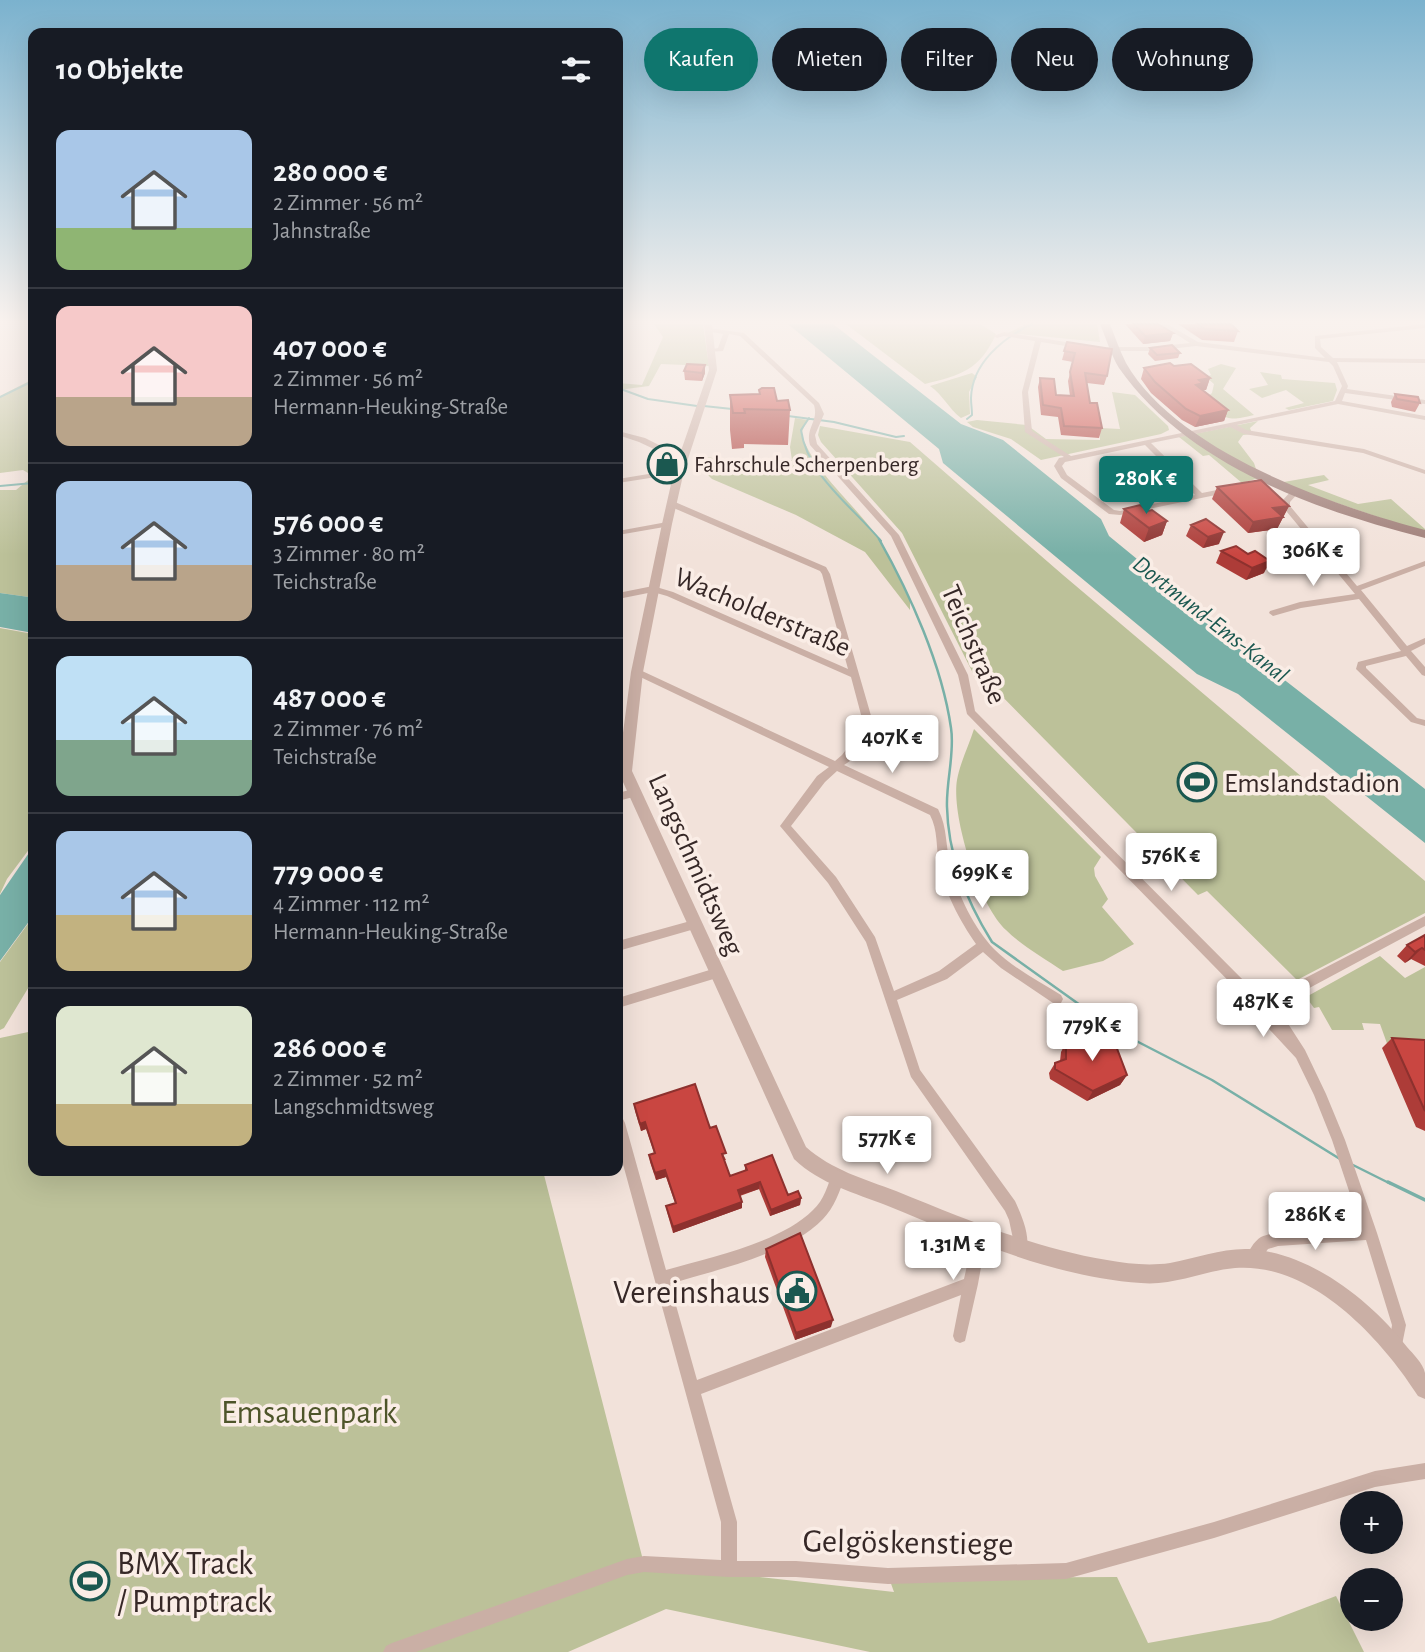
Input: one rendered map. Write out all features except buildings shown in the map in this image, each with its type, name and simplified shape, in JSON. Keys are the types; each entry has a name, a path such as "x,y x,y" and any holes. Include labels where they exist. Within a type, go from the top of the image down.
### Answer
{"main road":[{"path":"1152,401 1189,433 1239,463 1296,491 1356,514 1425,534"}],"street":[{"name":"Langschmidtsweg","path":"703,401 679,471 653,589 624,760 625,795 694,925 800,1153 810,1163 838,1176 980,1234 1073,1262 1118,1272 1148,1275 1217,1262 1252,1259 1297,1273 1325,1287 1364,1314 1396,1345 1425,1389"},
{"name":"Teichstraße","path":"813,401 817,419 811,435 814,445 887,525 909,560 963,674 970,712 1262,1007 1273,1025 1297,1050 1317,1085 1342,1152 1399,1325 1396,1345"},
{"path":"1026,401 1029,432 1066,459"},
{"path":"1233,489 1120,513 1112,512 1060,472 1058,466 1066,459 1338,402 1425,418"},
{"path":"1232,425 1244,432 1364,451 1425,472"},
{"path":"623,434 678,457 684,456"},
{"path":"1146,442 1200,495"},
{"path":"623,480 679,471"},
{"path":"1296,491 1286,501 1286,506 1425,673"},
{"path":"672,504 823,569 869,726 846,758 834,766 785,826 816,859 874,948 915,1073 1010,1206 1016,1219 1021,1248"},
{"path":"623,532 667,524"},
{"path":"1273,613 1358,593 1425,563"},
{"path":"623,595 653,589"},
{"name":"Wacholderstraße","path":"653,589 855,675"},
{"path":"1425,641 1406,651 1361,664 1361,669 1414,720 1425,723"},
{"path":"637,672 934,812 939,824 946,869 983,944 1057,999"},
{"path":"1262,1007 1425,921"},
{"path":"623,945 694,925"},
{"path":"892,997 943,975 983,944"},
{"path":"623,1001 716,973"},
{"path":"623,1141 729,1522 729,1569"},
{"path":"661,1279 795,1234 820,1214 830,1199 838,1176"},
{"path":"1252,1259 1264,1243 1278,1239 1369,1233"},
{"path":"960,1336 980,1234"},
{"path":"692,1390 971,1284"},
{"name":"Gelgöskenstiege","path":"392,1652 627,1567 644,1564 729,1569 796,1569 888,1576 1066,1571 1213,1530 1375,1479 1425,1471"}],"green space":[{"path":"0,401 28,401 28,473 23,470 0,473"},
{"path":"945,401 969,401 970,414 961,418"},
{"path":"1114,401 1141,401 1169,430 1041,460 1011,439 973,427 967,422 977,420 1027,425 1046,439 1100,440 1100,428 1120,429"},
{"path":"1210,401 1237,401 1254,415 1232,418 1222,415"},
{"path":"1301,401 1333,401 1289,410 1285,408 1304,403"},
{"path":"795,418 807,420 801,434 816,463 883,545 910,601 910,610 865,552 796,515 712,479 703,470 702,463 708,457 717,459 721,464 792,460 790,447"},
{"path":"1258,421 1250,428 1252,434 1243,435 1238,442 1254,463 1259,478 1242,483 1209,455 1203,456 1179,437"},
{"name":"Emslandstadion","path":"820,426 910,442 1425,881 1425,913 1297,980 1207,891 1198,895 987,681 977,681 902,533 821,442 818,435"},
{"path":"1324,475 1329,480 1308,485 1358,504 1391,499 1425,529 1425,533 1278,483"},
{"path":"28,480 28,597 0,593 0,490 16,490"},
{"path":"0,628 28,633 28,851 7,879 0,894"},
{"path":"974,729 1101,857 1094,868 1095,876 1108,899 1102,907 1134,944 1103,961 1063,971 1019,941 996,918 977,881 958,815 957,780"},
{"path":"28,924 28,988 4,1028 0,1030 0,962"},
{"path":"1380,956 1405,978 1425,967 1425,1050 1389,1049 1380,1024 1362,1023 1364,1030 1332,1030 1319,1007 1314,1008 1306,997"},
{"name":"Emsauenpark","path":"28,1032 28,1176 544,1176 644,1564 894,1592 889,1578 1117,1577 1148,1643 1270,1621 1336,1596 1340,1604 1340,1631 1354,1631 1364,1652 870,1652 666,1609 568,1652 0,1652 0,1038"}],"water":[{"path":"881,401 932,401 961,424 1003,440 1101,519 1109,536 1282,678 1425,789 1425,843 1238,694 1197,674 943,463 939,449"},
{"path":"0,593 28,597 28,632 0,627"},
{"path":"28,854 28,923 0,961 0,895"}],"waterway":[{"path":"663,401 697,406"},
{"path":"967,419 972,415 971,401"},
{"path":"704,406 732,409"},
{"path":"788,416 809,419"},
{"path":"809,419 896,437 904,436"},
{"path":"809,419 801,430 812,462 833,490 881,541"},
{"path":"0,486 28,483"},
{"path":"879,539 923,630 947,704 952,738 947,797 951,843 967,894 992,942 1115,1030 1212,1080 1340,1159"},
{"path":"1353,1165 1391,1184"},
{"path":"1388,1182 1425,1200"}],"place":[{"name":"Fahrschule Scherpenberg","path":"667,464"},
{"name":"Emslandstadion","path":"1197,782"},
{"name":"Vereinshaus","path":"797,1291"},
{"name":"BMX Track / Pumptrack","path":"90,1581"}],"water label":[{"name":"Dortmund-Ems-Kanal","path":"1211,619"}]}
